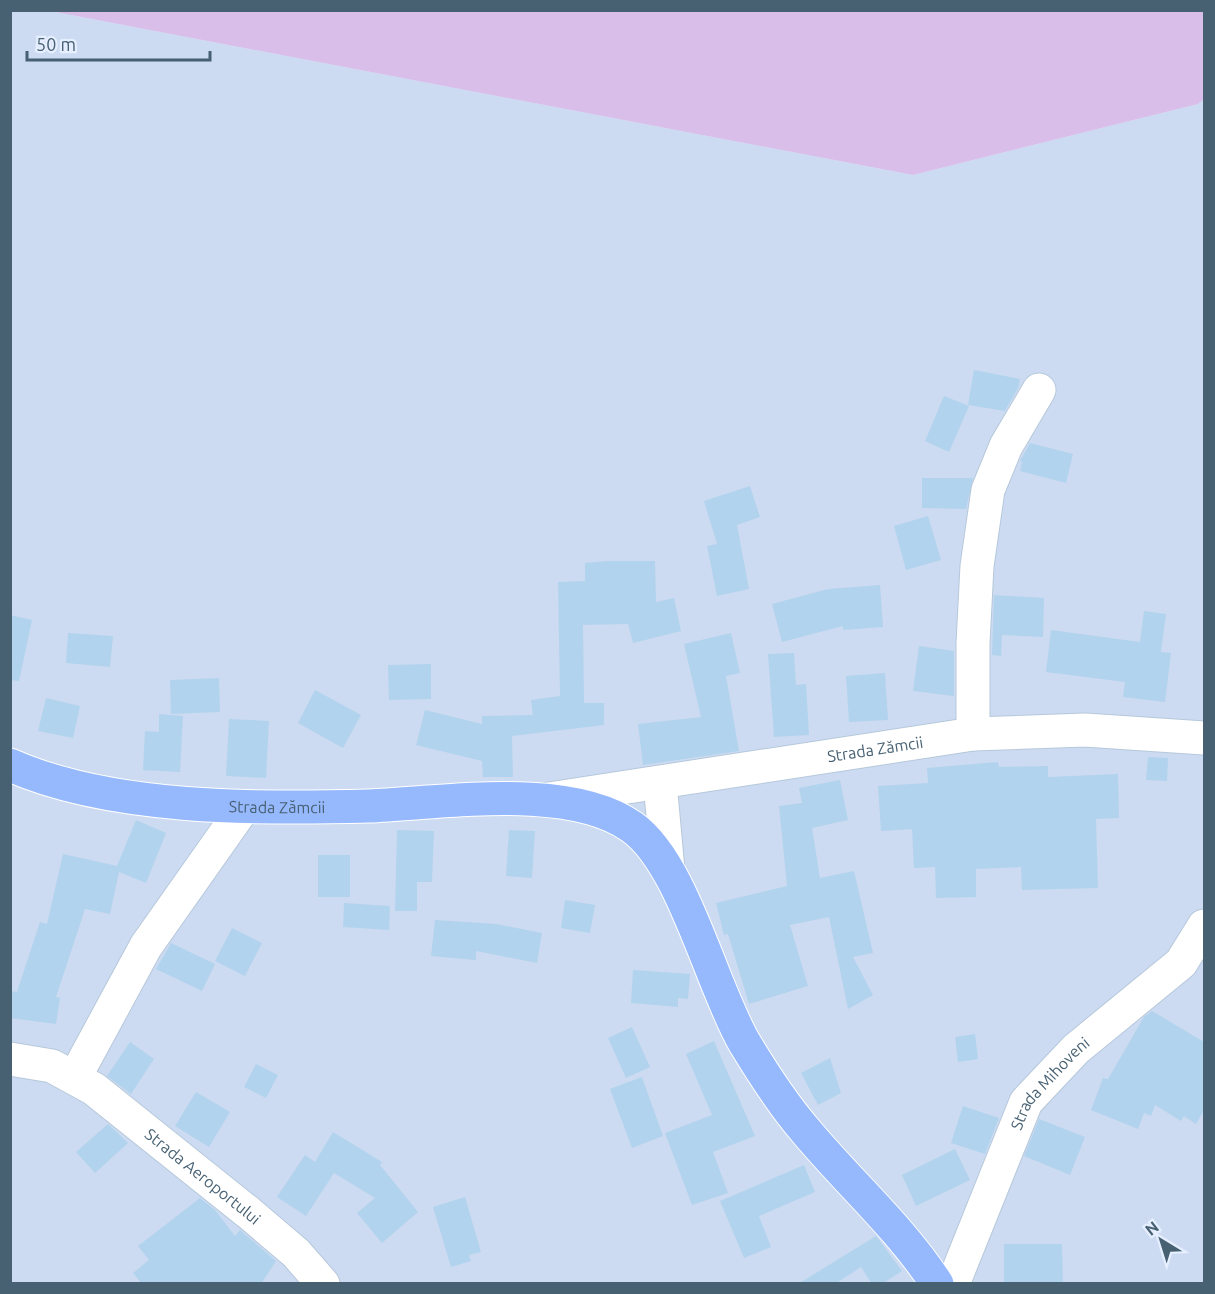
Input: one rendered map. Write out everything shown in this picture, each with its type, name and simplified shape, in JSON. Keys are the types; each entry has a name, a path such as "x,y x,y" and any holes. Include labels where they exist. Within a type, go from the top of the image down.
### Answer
{"main road":[{"name":"Strada Zămcii","path":"10,765 63,784 107,793 244,807 368,806 548,799 613,816 634,828 652,847 668,870 724,1005 773,1087 805,1130 864,1193 937,1284"}],"street":[{"path":"974,734 973,643 977,566 988,490 1006,446 1039,390"},
{"name":"Strada Zămcii","path":"548,799 974,734 1085,730 1204,738"},
{"path":"660,783 668,870"},
{"path":"75,1077 146,946 244,807"},
{"name":"Strada Mihoveni","path":"953,1284 1026,1102 1076,1049 1181,963 1204,926"},
{"name":"Strada Aeroportului","path":"10,1059 52,1066 75,1077 249,1213 296,1253 323,1284"}],"shaded area":[{"path":"10,11 50,11 913,175 1198,104 1204,99 1204,1283 11,1283"},
{"path":"50,11 1204,11 1204,99 1198,104 913,175"}],"building":[{"path":"974,370 1020,379 1018,388 1005,411 968,405"},
{"path":"944,396 969,406 949,452 925,441"},
{"path":"1030,443 1073,454 1066,483 1020,471 1022,462 1020,461"},
{"path":"922,478 973,478 966,509 922,508"},
{"path":"750,486 760,517 737,525 749,589 717,596 707,546 717,544 704,501"},
{"path":"928,516 941,560 906,570 894,526"},
{"path":"655,561 656,602 674,598 681,631 633,643 628,624 583,625 584,703 604,703 604,725 512,736 513,777 483,777 482,761 416,745 425,710 482,724 482,716 533,715 531,700 560,696 558,582 585,581 585,563"},
{"path":"880,585 883,627 843,630 843,626 782,642 772,604 828,589"},
{"path":"994,595 1044,598 1043,637 1002,635 1001,656 992,655"},
{"path":"1144,611 1166,614 1161,652 1171,653 1165,702 1123,697 1125,682 1046,672 1051,630 1140,642"},
{"path":"10,615 32,620 19,681 10,680"},
{"path":"68,633 113,636 110,667 66,663"},
{"path":"731,633 740,673 726,676 739,751 643,765 638,724 701,717 684,644"},
{"path":"919,646 954,651 954,696 913,691"},
{"path":"794,653 796,685 806,684 809,735 774,737 768,654"},
{"path":"431,664 431,699 389,700 388,665"},
{"path":"885,673 888,720 849,722 846,676"},
{"path":"219,678 220,712 171,714 170,680"},
{"path":"315,690 361,715 343,748 298,723"},
{"path":"46,698 80,706 73,738 38,731"},
{"path":"159,714 183,716 180,772 143,770 145,731 159,732"},
{"path":"229,719 269,721 266,778 226,776"},
{"path":"1148,757 1168,758 1167,781 1146,780"},
{"path":"998,762 999,767 1048,766 1048,777 1118,774 1119,818 1096,819 1098,888 1022,890 1021,867 976,869 976,897 936,898 935,867 914,868 912,829 881,831 878,786 928,783 927,768"},
{"path":"840,780 848,820 812,828 820,878 854,871 873,953 853,957 873,995 848,1009 829,917 790,925 808,986 749,1004 728,934 724,935 716,903 787,886 779,806 802,803 799,788"},
{"path":"136,820 166,833 146,883 119,872 110,914 85,909 56,997 60,998 56,1024 10,1018 10,991 17,992 40,922 47,924 63,854 117,866"},
{"path":"397,830 434,831 432,882 417,882 417,911 395,911"},
{"path":"509,830 535,831 532,878 506,876"},
{"path":"318,855 350,855 350,897 318,897"},
{"path":"565,900 595,905 590,933 561,928"},
{"path":"344,903 390,906 389,930 343,927"},
{"path":"435,920 496,924 542,933 537,963 476,951 476,960 431,956"},
{"path":"232,928 262,943 245,976 215,961"},
{"path":"171,943 215,964 202,991 156,969"},
{"path":"633,970 690,974 688,999 678,998 678,1007 631,1003"},
{"path":"1152,1011 1204,1042 1204,1110 1196,1124 1184,1116 1181,1121 1155,1105 1151,1116 1144,1113 1138,1129 1091,1110 1103,1078 1108,1079 1144,1017"},
{"path":"632,1027 650,1067 626,1078 608,1038"},
{"path":"975,1034 978,1059 958,1062 955,1037"},
{"path":"714,1041 755,1136 713,1152 728,1193 692,1205 665,1133 712,1115 686,1054"},
{"path":"130,1042 154,1059 131,1094 107,1076"},
{"path":"830,1058 841,1093 818,1105 801,1073"},
{"path":"256,1064 278,1075 266,1098 244,1087"},
{"path":"642,1077 663,1136 632,1148 610,1089"},
{"path":"196,1092 230,1112 209,1147 175,1126"},
{"path":"963,1106 999,1118 985,1154 951,1143"},
{"path":"1039,1119 1085,1137 1070,1175 1024,1156"},
{"path":"108,1124 128,1143 95,1173 76,1152"},
{"path":"333,1132 382,1162 380,1165 418,1212 382,1243 357,1213 375,1198 334,1173 306,1216 277,1197 305,1155 315,1162"},
{"path":"955,1149 970,1180 916,1206 902,1175"},
{"path":"804,1165 815,1192 759,1216 771,1247 744,1258 720,1201"},
{"path":"465,1197 481,1252 469,1255 471,1261 451,1267 433,1207"},
{"path":"200,1198 215,1210 235,1236 240,1230 276,1261 261,1284 142,1284 133,1273 149,1260 138,1246"},
{"path":"876,1236 902,1271 882,1284 872,1284 861,1267 835,1284 798,1284"},
{"path":"1004,1244 1062,1244 1063,1283 1004,1283"}]}
